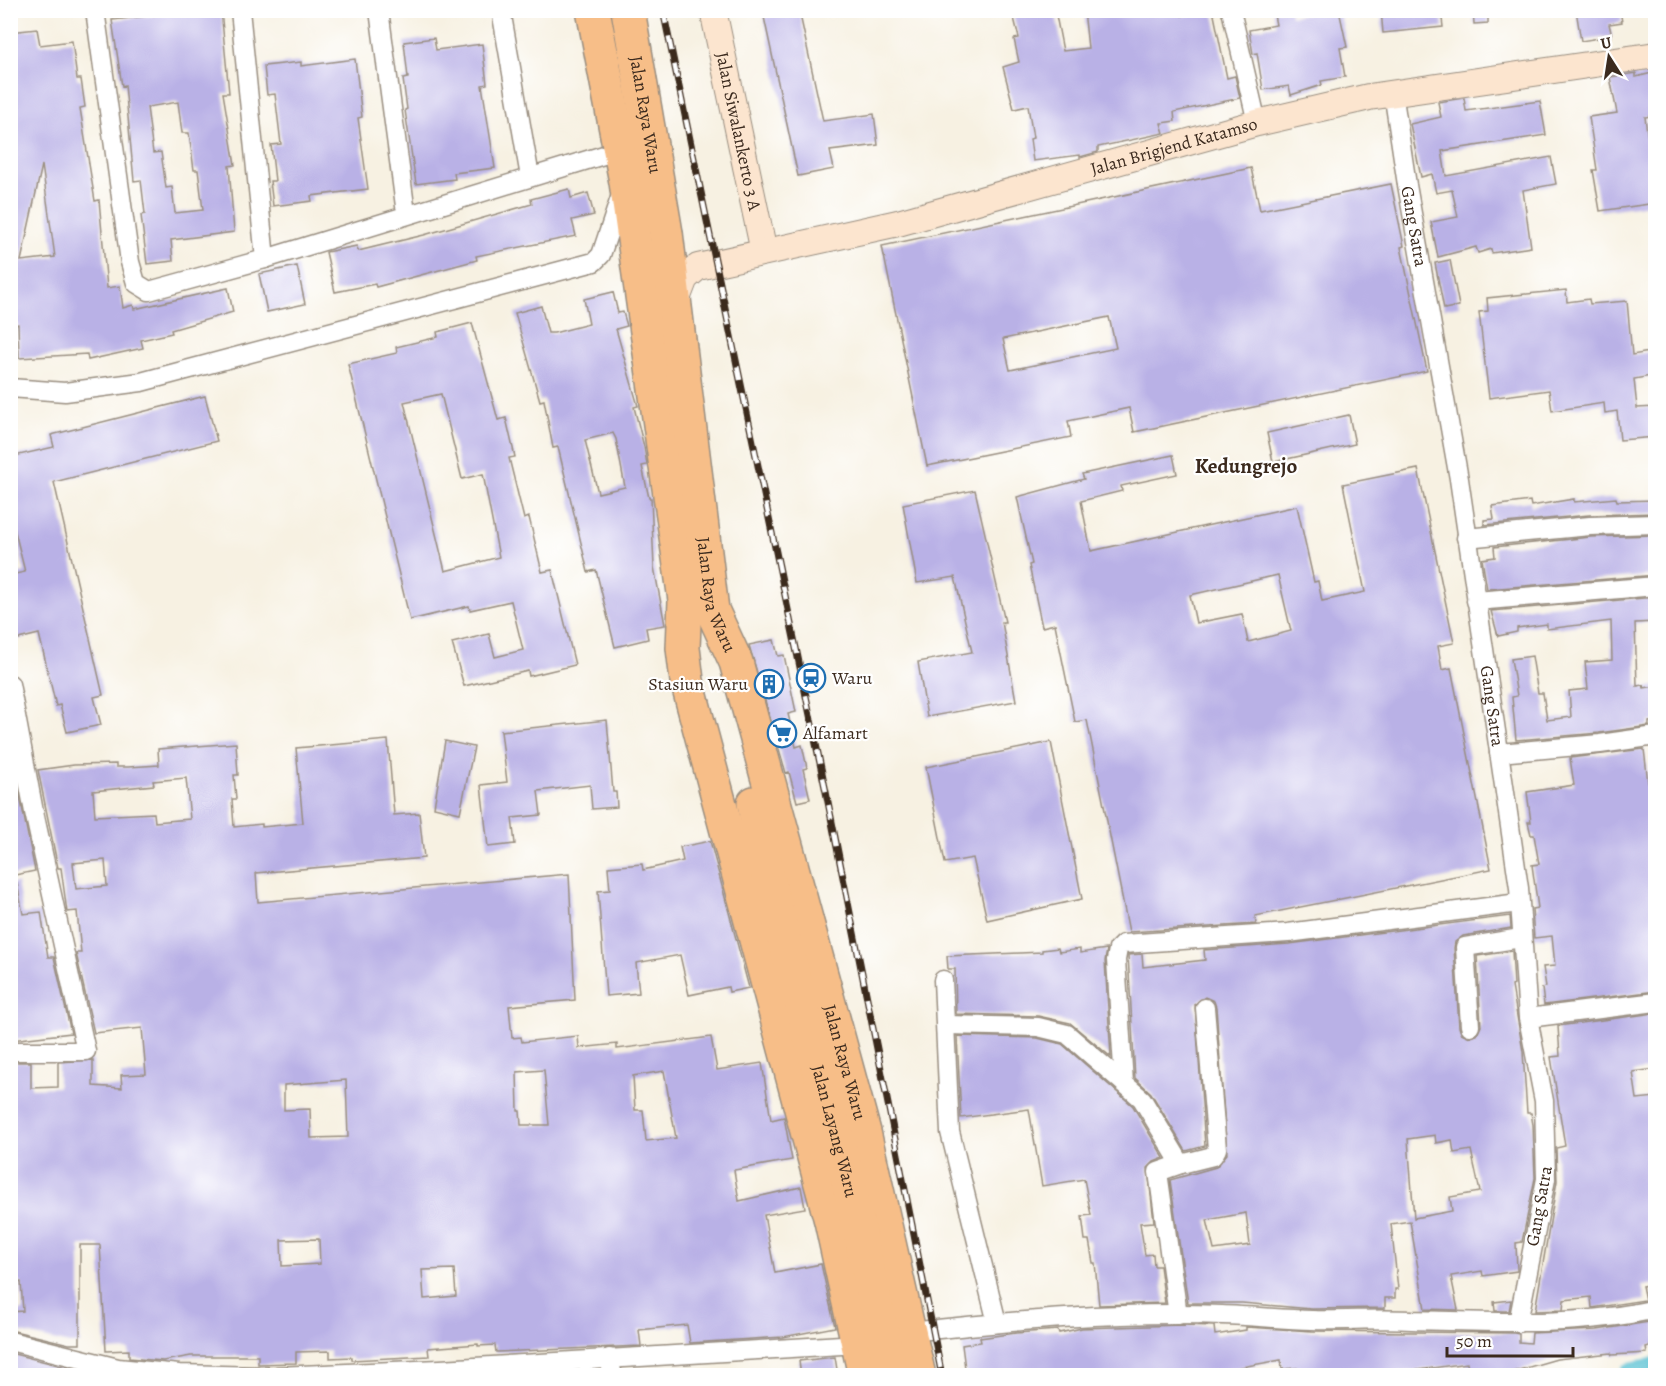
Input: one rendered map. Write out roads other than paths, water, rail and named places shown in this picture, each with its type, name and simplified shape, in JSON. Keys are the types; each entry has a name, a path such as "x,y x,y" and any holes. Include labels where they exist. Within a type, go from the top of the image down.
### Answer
{"highway":[{"name":"Jalan Raya Waru","path":"594,10 621,150 698,605 736,662 864,1132 919,1376"},
{"name":"Jalan Raya Waru","path":"628,10 666,233 675,304 698,605 683,648 687,681 775,1004 831,1221 865,1376"},
{"name":"Jalan Layang Waru","path":"698,605 744,821 770,887 846,1172 892,1376"}],"street":[{"path":"240,10 265,259"},
{"path":"379,10 405,206"},
{"path":"501,10 530,177"},
{"name":"Jalan Siwalankerto 3 A","path":"713,10 764,252"},
{"path":"1231,10 1257,123"},
{"path":"100,11 130,262 136,283 142,288 156,291 621,150"},
{"name":"Jalan Brigjend Katamso","path":"698,267 898,223 1257,123 1393,93 1656,55"},
{"name":"Gang Satra","path":"1393,93 1459,479 1519,903 1528,1018 1544,1101 1546,1169 1518,1323"},
{"path":"10,387 65,392 141,382 594,262 601,255 626,182"},
{"path":"666,233 679,254 698,267 684,278 675,304"},
{"path":"1466,538 1590,526 1656,524"},
{"path":"1476,601 1656,586"},
{"path":"10,684 18,765 86,1051 10,1051"},
{"path":"1499,753 1600,744 1656,736"},
{"path":"1124,1083 1116,960 1118,949 1124,944 1288,933 1519,903"},
{"path":"1470,1026 1465,947 1521,938"},
{"path":"943,980 950,1132 997,1323"},
{"path":"1528,1018 1656,1002"},
{"path":"1178,1316 1158,1171 1213,1156 1217,1149 1205,1008"},
{"path":"946,1025 1038,1027 1067,1034 1148,1107 1181,1164"},
{"path":"910,1332 997,1323 1113,1316 1518,1323 1616,1318 1656,1309"},
{"path":"10,1341 118,1368 179,1374 264,1376"},
{"path":"278,1376 440,1369 611,1366 858,1344"}],"waterway":[{"path":"1635,1376 1656,1372"}],"railway":[{"path":"663,10 826,792 942,1376"}],"place":[{"name":"Waru","path":"811,678"},
{"name":"Stasiun Waru","path":"769,684"},
{"name":"Alfamart","path":"782,733"}],"district":[{"name":"Kedungrejo","path":"1246,466"}]}
